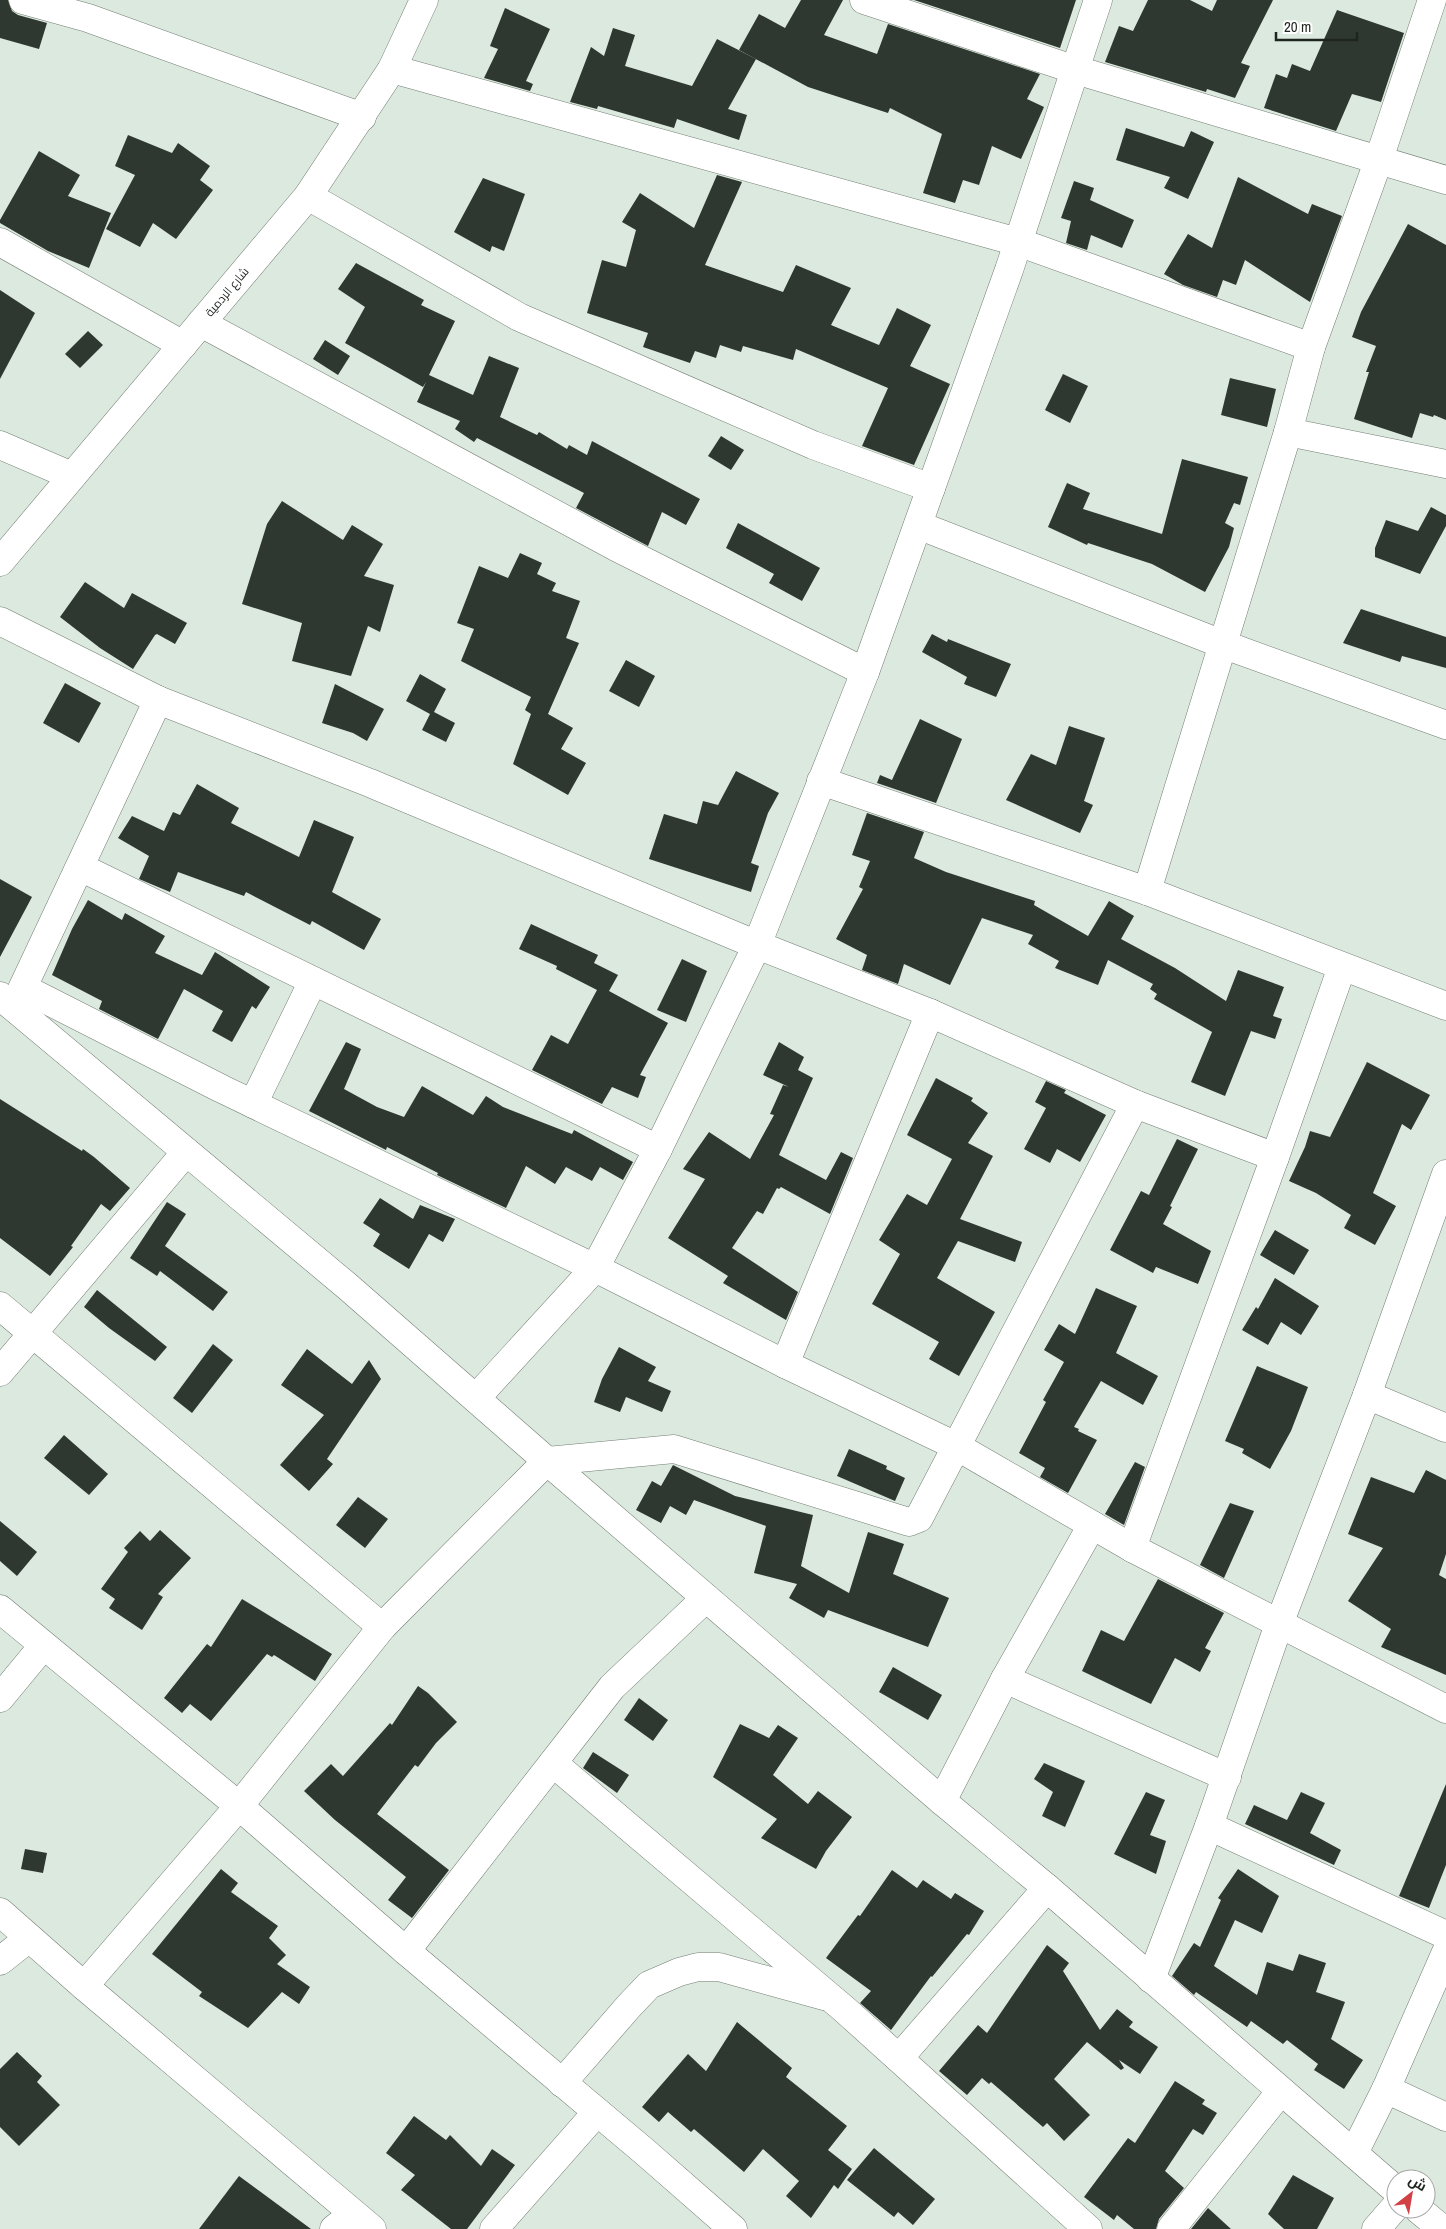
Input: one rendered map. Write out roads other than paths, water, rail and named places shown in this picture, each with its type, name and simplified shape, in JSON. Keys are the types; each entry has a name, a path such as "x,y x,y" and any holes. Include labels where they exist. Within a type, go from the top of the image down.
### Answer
{"street":[{"path":"23,0 88,18 362,117"},
{"name":"شارع الردمية","path":"0,562 308,196 392,69 424,0"},
{"path":"864,0 1076,70 1446,180"},
{"path":"476,1398 595,1268 658,1149 756,945 865,672 1018,242 1098,0"},
{"path":"1147,891 1288,432 1311,347 1380,159 1432,0"},
{"path":"392,69 1018,242 1311,347"},
{"path":"308,196 519,317 804,441 931,488"},
{"path":"0,242 183,344"},
{"path":"201,323 616,547 865,672"},
{"path":"1288,432 1446,464"},
{"path":"0,445 72,476"},
{"path":"918,525 1222,644 1446,725"},
{"path":"0,622 158,700 370,783 756,945 930,1013 1135,1104 1275,1157"},
{"path":"12,997 80,868 158,700"},
{"path":"821,781 1147,891 1446,1006"},
{"path":"80,868 658,1149"},
{"path":"1132,1548 1275,1157 1342,967"},
{"path":"253,1104 313,981"},
{"path":"12,997 253,1104 595,1268 785,1364 956,1446 1132,1548 1446,1709"},
{"path":"12,997 186,1152 348,1286 547,1461 942,1801 1047,1888 1386,2181"},
{"path":"785,1364 930,1013"},
{"path":"84,1986 239,1806 382,1627 547,1461 674,1449 914,1522 922,1514 1135,1104"},
{"path":"0,1372 186,1152"},
{"path":"1151,1978 1227,1777 1279,1624 1367,1395 1446,1174"},
{"path":"0,1306 382,1627"},
{"path":"1367,1395 1446,1428"},
{"path":"942,1801 1005,1679 1092,1525"},
{"path":"406,1952 612,1688 706,1598"},
{"path":"0,1610 239,1806 406,1952 733,2229"},
{"path":"0,1698 43,1646"},
{"path":"1005,1679 1227,1777"},
{"path":"553,1763 832,1998 1088,2229"},
{"path":"1209,1826 1446,1935"},
{"path":"899,2058 1047,1888"},
{"path":"0,1912 353,2224"},
{"path":"0,1961 29,1938"},
{"path":"1354,2153 1386,2089 1446,1952"},
{"path":"562,2083 649,1985 678,1972 698,1967 719,1968 832,1998"},
{"path":"1386,2089 1446,2117"},
{"path":"1171,2229 1281,2091"},
{"path":"494,2229 597,2112"},
{"path":"1376,2229 1386,2218"},
{"path":"1430,2219 1442,2229"}]}
